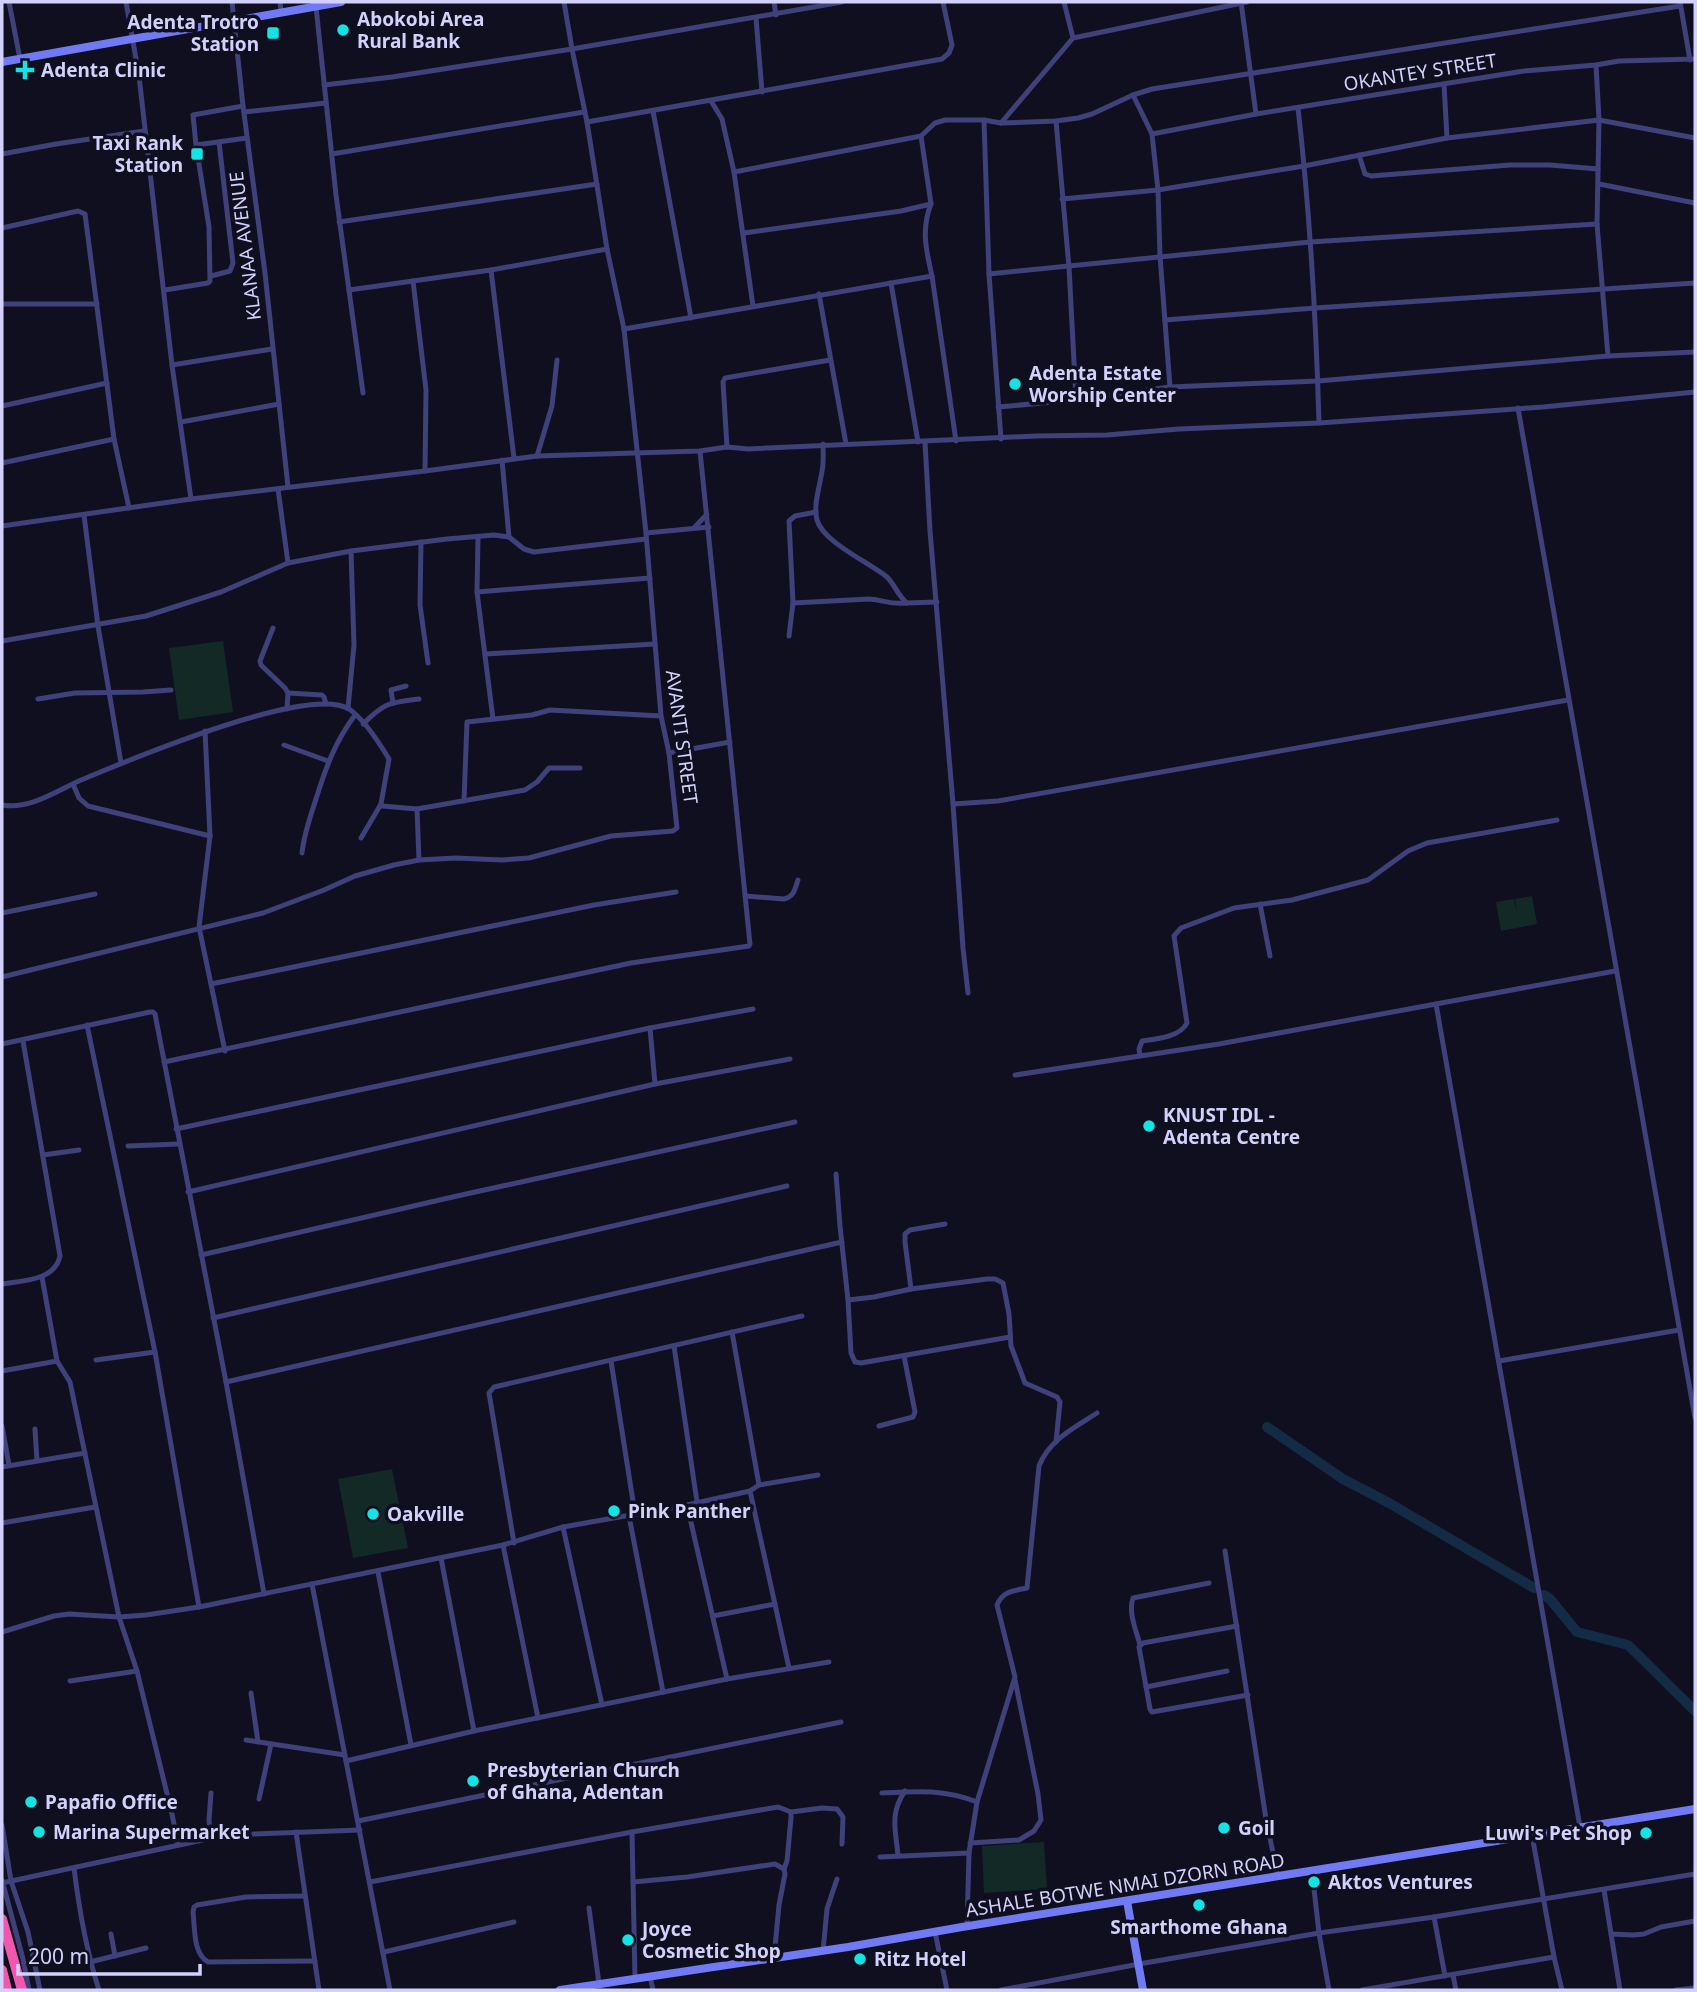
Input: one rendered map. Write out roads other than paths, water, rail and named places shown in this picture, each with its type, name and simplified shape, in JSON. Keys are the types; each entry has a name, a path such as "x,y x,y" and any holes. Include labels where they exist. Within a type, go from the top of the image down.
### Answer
{"highway":[{"path":"2,1919 22,1990"},
{"path":"2,1970 7,1990"}],"main road":[{"path":"2,62 341,2"},
{"name":"ASHALE BOTWE NMAI DZORN ROAD","path":"560,1990 823,1951 1695,1809"},
{"path":"1127,1901 1143,1990"}],"street":[{"path":"9,2 20,59"},
{"path":"127,2 191,499"},
{"name":"KLANAA AVENUE","path":"232,2 288,487"},
{"path":"280,2 281,12"},
{"name":"AVANTI STREET","path":"2,978 263,913 324,891 355,876 419,860 529,858 611,836 673,831 677,828 669,754 661,716 638,452 624,329 607,249 564,2"},
{"path":"775,2 776,15"},
{"path":"324,86 572,49 842,2"},
{"path":"587,122 942,59 949,53 952,45 943,2"},
{"path":"1064,2 1073,38"},
{"path":"1241,2 1256,114"},
{"path":"1001,123 1073,38 1247,2"},
{"path":"734,172 921,136 935,123 945,120 1001,123 1056,121 1092,114 1152,89 1680,4 1693,60"},
{"path":"316,7 339,222 363,393"},
{"path":"756,18 762,92"},
{"name":"OKANTEY STREET","path":"1152,134 1256,114 1534,70 1619,61 1693,60"},
{"path":"1596,65 1599,120 1597,224 1608,356"},
{"path":"1444,84 1447,138"},
{"path":"1133,95 1152,134 1170,387"},
{"path":"711,101 722,119 734,172 754,306"},
{"path":"165,290 208,283 211,276 209,227 193,115 326,103"},
{"path":"1298,108 1315,308 1319,423"},
{"path":"653,111 691,318"},
{"path":"331,154 584,112"},
{"path":"984,120 989,274 1001,439"},
{"path":"1062,199 1158,190 1304,166 1447,138 1599,120 1695,138"},
{"path":"1056,121 1069,267 1076,400"},
{"path":"2,154 144,131"},
{"path":"921,136 931,204 924,231 956,441"},
{"path":"196,145 247,138"},
{"path":"211,276 230,271 233,263 219,142"},
{"path":"1359,155 1365,174 1371,176 1510,165 1598,169"},
{"path":"339,222 597,184"},
{"path":"1599,184 1695,203"},
{"path":"744,233 901,211 931,204"},
{"path":"2,228 78,211 84,212 114,439 129,508"},
{"path":"989,274 1310,242 1597,224"},
{"path":"349,290 491,270 607,249"},
{"path":"491,270 514,458"},
{"path":"624,329 932,276"},
{"path":"413,281 426,390 425,471"},
{"path":"891,282 918,442"},
{"path":"1165,320 1695,283"},
{"path":"819,294 846,444"},
{"path":"2,304 97,303"},
{"path":"172,365 272,349"},
{"path":"998,407 1170,387 1318,381 1608,356 1695,352"},
{"path":"537,456 552,406 557,360"},
{"path":"727,447 723,382 726,378 830,360"},
{"path":"2,406 107,383"},
{"path":"2,526 191,499 537,456 1036,436 1107,436 1518,408 1695,391"},
{"path":"181,422 279,404"},
{"path":"1518,408 1695,1418"},
{"path":"2,463 114,439"},
{"path":"925,442 968,993"},
{"path":"824,444 817,523 857,559 888,578 907,603"},
{"path":"164,1062 631,963 747,947 750,944 700,451"},
{"path":"502,460 509,537"},
{"path":"278,489 288,563"},
{"path":"789,636 793,603 789,522 794,516 816,512"},
{"path":"694,528 707,514"},
{"path":"84,515 108,693 121,763"},
{"path":"2,641 146,616 222,592 288,563 351,551 421,542 509,537 524,549 534,552 709,527"},
{"path":"478,537 477,592 493,719"},
{"path":"421,542 420,605 428,663"},
{"path":"348,708 354,645 351,551"},
{"path":"477,592 650,578"},
{"path":"793,603 869,599 887,604 937,601"},
{"path":"273,628 260,661 288,693 287,709"},
{"path":"486,654 655,644"},
{"path":"393,703 391,690 406,685"},
{"path":"38,699 75,694 171,690"},
{"path":"288,693 322,695 326,704"},
{"path":"363,724 379,708 419,699"},
{"path":"953,804 998,801 1568,700"},
{"path":"2,805 29,804 121,763 205,731 287,709 326,704 348,708 378,741 389,759 381,804 361,838"},
{"path":"464,801 467,723 550,710 661,716"},
{"path":"302,853 304,833 328,761 340,736 355,715"},
{"path":"205,731 210,836 199,927 225,1051"},
{"path":"669,754 730,742"},
{"path":"284,746 328,761"},
{"path":"381,804 417,809 525,790 537,782 549,768 580,768"},
{"path":"73,784 79,798 88,806 210,836"},
{"path":"417,809 419,860"},
{"path":"1140,1056 1142,1041 1178,1032 1185,1028 1187,1023 1174,936 1181,928 1234,908 1303,897 1368,880 1408,851 1427,844 1556,820"},
{"path":"745,896 789,898 798,880"},
{"path":"212,984 594,905 676,892"},
{"path":"2,913 95,894"},
{"path":"1260,904 1270,956"},
{"path":"1015,1075 1219,1044 1615,971"},
{"path":"1436,1004 1580,1827"},
{"path":"176,1129 650,1028 753,1009"},
{"path":"2,1044 153,1012 226,1382 264,1594"},
{"path":"87,1025 155,1352 199,1607"},
{"path":"650,1028 655,1084"},
{"path":"2,1284 42,1277 56,1267 60,1256 23,1041"},
{"path":"188,1192 655,1084 790,1059"},
{"path":"201,1255 795,1122"},
{"path":"128,1146 179,1144"},
{"path":"43,1155 79,1150"},
{"path":"836,1174 850,1344 855,1362 1010,1337"},
{"path":"213,1318 787,1186"},
{"path":"911,1289 905,1234 911,1230 945,1224"},
{"path":"226,1382 842,1242"},
{"path":"42,1277 57,1361 70,1382 119,1617 137,1671 178,1845"},
{"path":"848,1300 995,1279 1003,1283 1011,1346 1025,1383 1057,1397 1060,1402 1056,1442"},
{"path":"514,1542 489,1393 491,1390 802,1316"},
{"path":"1499,1361 1679,1330"},
{"path":"732,1332 759,1485"},
{"path":"674,1346 697,1502"},
{"path":"96,1360 155,1352"},
{"path":"879,1426 913,1417 915,1412 904,1356"},
{"path":"2,1371 57,1361"},
{"path":"611,1361 632,1515 663,1692"},
{"path":"970,1843 1019,1840 1034,1831 1041,1819 1015,1677 997,1605 1000,1597 1007,1592 1027,1588 1039,1466 1044,1453 1070,1430 1097,1413"},
{"path":"2,1426 9,1465"},
{"path":"35,1429 37,1461"},
{"path":"2,1467 85,1453"},
{"path":"2,1632 69,1614 119,1617 199,1607 377,1572 503,1545 563,1527 687,1505 750,1491 759,1485 818,1475"},
{"path":"750,1491 789,1668"},
{"path":"687,1505 727,1679"},
{"path":"2,1523 94,1507"},
{"path":"563,1527 602,1704"},
{"path":"503,1545 538,1718"},
{"path":"1225,1551 1266,1819 1278,1877"},
{"path":"441,1558 474,1731"},
{"path":"377,1572 411,1745"},
{"path":"1209,1583 1133,1598 1131,1601 1152,1712 1248,1695"},
{"path":"312,1584 390,1990"},
{"path":"713,1616 775,1604"},
{"path":"1140,1645 1237,1626"},
{"path":"246,1740 345,1758 727,1679 829,1662"},
{"path":"70,1681 137,1671"},
{"path":"1146,1687 1227,1671"},
{"path":"967,1926 969,1853 977,1802 1015,1677"},
{"path":"251,1693 258,1742"},
{"path":"358,1821 841,1722"},
{"path":"259,1799 271,1744"},
{"path":"898,1856 894,1813 897,1802 905,1791"},
{"path":"882,1793 933,1791 952,1793 977,1802"},
{"path":"211,1793 211,1838"},
{"path":"370,1882 778,1807 791,1812 837,1809 843,1817 842,1844"},
{"path":"774,1958 791,1812"},
{"path":"2,1825 11,1881 28,1932 40,1990"},
{"path":"29,1990 2,1882 211,1838 252,1833 360,1830"},
{"path":"296,1832 319,1990"},
{"path":"632,1832 635,1978"},
{"path":"1532,1835 1553,1957 1562,1990"},
{"path":"880,1857 969,1853"},
{"path":"633,1882 775,1864 784,1869"},
{"path":"74,1867 90,1962 99,1990"},
{"path":"1312,1871 1329,1990"},
{"path":"1001,1990 1319,1933 1695,1874"},
{"path":"823,1951 827,1909 838,1879"},
{"path":"1604,1890 1620,1990"},
{"path":"305,1896 246,1897 197,1905 194,1912 198,1951 208,1962 315,1961"},
{"path":"589,1908 596,1986"},
{"path":"1434,1917 1446,1976"},
{"path":"1611,1934 1644,1934 1661,1927 1695,1921"},
{"path":"384,1952 514,1922"},
{"path":"935,1931 947,1990"},
{"path":"111,1934 115,1956"},
{"path":"90,1962 146,1948"},
{"path":"1362,1990 1553,1957"},
{"path":"1453,1975 1455,1990"},
{"path":"650,1976 653,1990"},
{"path":"1676,1990 1695,1988"}],"waterway":[{"path":"1267,1427 1343,1479 1534,1588"},
{"path":"1544,1595 1577,1632 1628,1645 1695,1711"}],"place":[{"name":"Abokobi Area Rural Bank","path":"343,30"},
{"name":"Adenta Trotro Station","path":"273,33"},
{"name":"Adenta Clinic","path":"25,70"},
{"name":"Taxi Rank Station","path":"197,154"},
{"name":"Adenta Estate Worship Center","path":"1015,384"},
{"name":"KNUST IDL - Adenta Centre","path":"1149,1126"},
{"name":"Pink Panther","path":"614,1511"},
{"name":"Oakville","path":"373,1514"},
{"name":"Presbyterian Church of Ghana, Adentan","path":"473,1781"},
{"name":"Papafio Office","path":"31,1802"},
{"name":"Goil","path":"1224,1828"},
{"name":"Marina Supermarket","path":"39,1832"},
{"name":"Luwi's Pet Shop","path":"1646,1833"},
{"name":"Aktos Ventures","path":"1314,1882"},
{"name":"Smarthome Ghana","path":"1199,1905"},
{"name":"Joyce Cosmetic Shop","path":"628,1940"},
{"name":"Ritz Hotel","path":"860,1959"}]}
